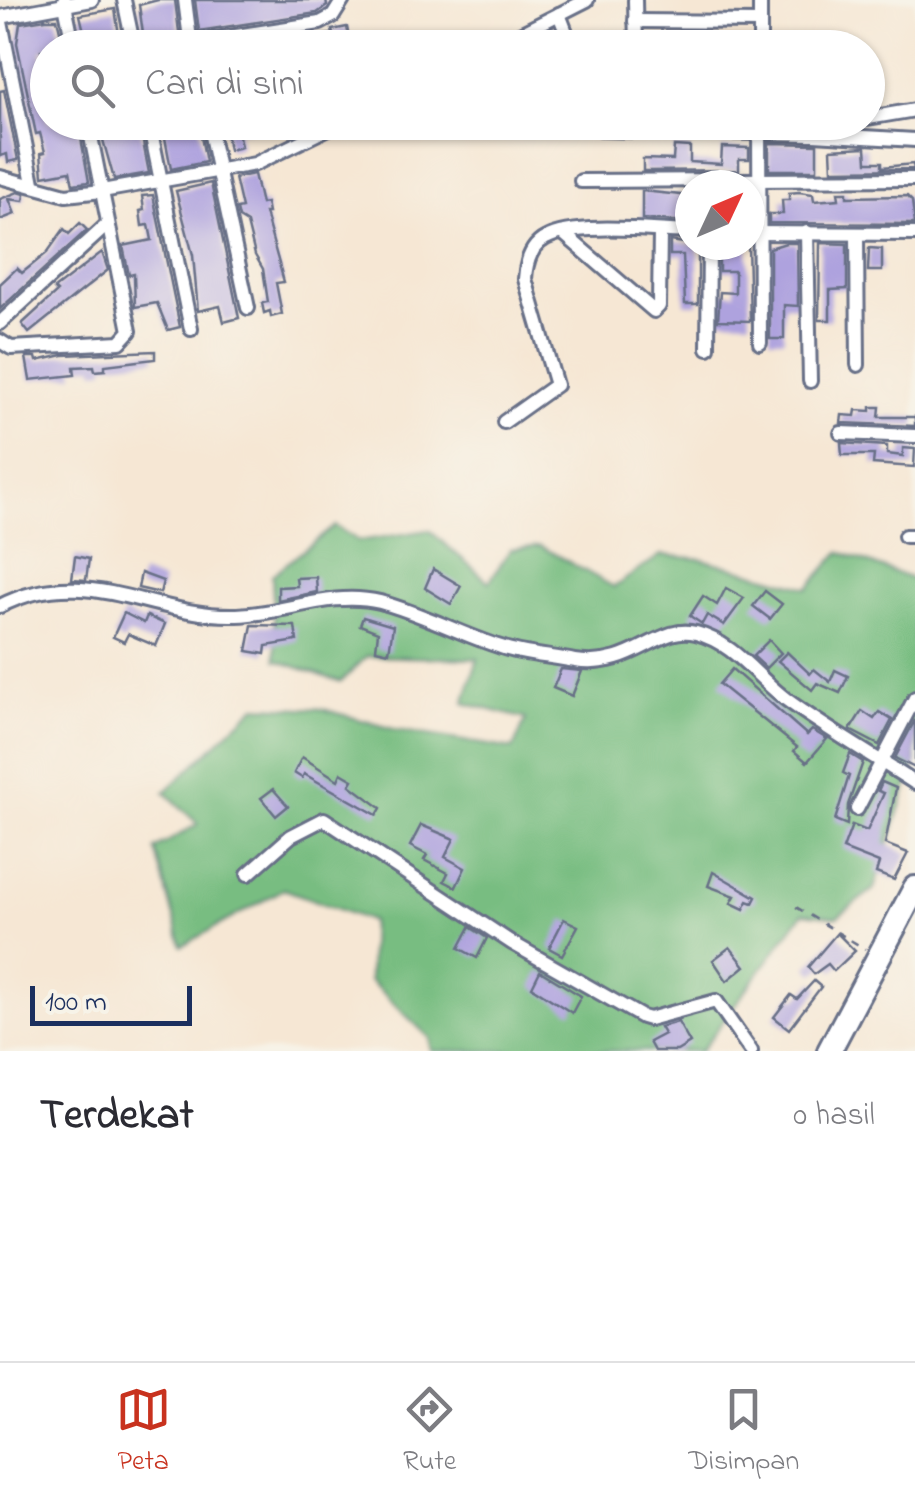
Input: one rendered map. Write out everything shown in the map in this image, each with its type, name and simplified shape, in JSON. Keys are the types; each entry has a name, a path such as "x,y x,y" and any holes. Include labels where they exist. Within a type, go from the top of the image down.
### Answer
{"highway":[{"path":"828,1051 915,888"}],"street":[{"path":"33,183 0,17 92,0"},
{"path":"124,0 130,30"},
{"path":"185,0 189,30"},
{"path":"279,30 320,23 332,16 343,0"},
{"path":"528,30 587,0"},
{"path":"635,0 635,30"},
{"path":"760,0 760,30"},
{"path":"65,3 70,30"},
{"path":"560,14 566,30"},
{"path":"635,21 760,22"},
{"path":"885,115 915,110"},
{"path":"885,138 915,140"},
{"path":"0,341 11,348 120,342 128,336 130,323 92,140"},
{"path":"153,140 191,329"},
{"path":"212,140 248,308"},
{"path":"0,176 66,195 102,191 255,164 304,140"},
{"path":"759,140 760,170"},
{"path":"581,181 675,182"},
{"path":"765,182 914,182"},
{"path":"0,324 108,224"},
{"path":"563,232 654,312 660,306 660,231"},
{"path":"504,422 556,385 525,279 526,263 535,246 563,232 675,232"},
{"path":"808,232 810,381"},
{"path":"765,233 915,234"},
{"path":"858,234 858,365"},
{"path":"708,348 709,260"},
{"path":"756,260 760,343"},
{"path":"840,433 915,436"},
{"path":"0,606 31,593 90,587 226,615 354,598 380,602 504,648 599,664 632,655 670,633 695,632 744,660 786,700 915,782"},
{"path":"856,809 915,698"},
{"path":"248,874 292,836 324,818 484,926 642,1018 649,1020 716,1001 752,1051"}],"path":[{"path":"796,907 879,958"}],"green space":[{"path":"335,526 359,541 429,530 489,582 510,550 540,546 614,587 661,555 702,559 808,588 840,552 915,580 915,763 874,889 837,917 803,913 701,1051 431,1051 430,1038 369,980 371,921 284,889 182,946 155,849 198,824 165,792 256,706 323,709 397,730 513,749 526,719 464,703 478,659 367,656 341,682 276,660 272,575"}],"building":[{"path":"175,0 179,30 142,30 139,5"},
{"path":"195,0 326,0 327,6 317,13 199,30"},
{"path":"115,9 118,30 84,30 80,15"},
{"path":"57,19 60,30 30,30 30,105 17,43 20,23"},
{"path":"4,90 18,160 8,162 7,154 0,156 0,91"},
{"path":"42,140 81,140 89,182 73,184 70,171 43,176 41,153 45,152"},
{"path":"103,140 143,140 149,173 114,179"},
{"path":"165,140 202,140 206,162 171,169"},
{"path":"227,140 240,140 241,147 229,150"},
{"path":"769,143 817,144 817,170 769,170"},
{"path":"674,146 690,147 690,162 721,164 722,147 749,148 749,159 739,159 739,170 643,171 643,159 673,160"},
{"path":"866,147 867,162 882,162 882,167 913,164 914,169 832,170 831,149"},
{"path":"254,174 261,204 266,203 265,213 284,282 276,283 282,314 271,317 270,311 264,313 262,303 268,302 263,269 247,223 239,218 237,209 242,208 235,178"},
{"path":"211,183 239,318 224,322 220,306 198,311 193,255 176,191"},
{"path":"642,191 675,194 675,221 642,219"},
{"path":"18,192 25,194 24,201 9,199 15,214 0,220 0,199"},
{"path":"838,192 847,192 847,197 907,196 912,201 915,224 769,223 769,214 783,214 782,200 789,200 789,193 813,194 814,201 839,199"},
{"path":"153,195 180,327 168,330 157,303 135,307 134,274 129,275 123,246 152,240 149,225 142,226 140,211 144,210 142,196"},
{"path":"80,223 87,230 0,309 0,284 17,268 22,273 47,253 64,229 69,234"},
{"path":"670,241 675,242 675,255 670,255"},
{"path":"797,243 798,306 784,305 784,339 770,339 770,248"},
{"path":"820,243 847,244 847,289 830,290 830,320 819,320"},
{"path":"869,248 882,249 882,271 868,271"},
{"path":"102,252 108,270 29,333 22,324 57,292 54,289"},
{"path":"683,260 698,260 698,304 685,304"},
{"path":"719,260 748,260 750,321 718,320 720,292 735,293 735,271 719,271"},
{"path":"155,351 155,359 105,365 105,370 95,371 94,366 74,367 75,375 30,380 26,357 36,357 37,361 63,355"},
{"path":"871,407 880,407 879,417 915,417 915,426 841,423 842,415 855,416 856,410 871,411"},
{"path":"841,443 887,446 887,454 903,456 903,448 915,449 914,467 873,464 874,455 842,455"},
{"path":"75,556 89,559 86,580 72,579"},
{"path":"433,569 461,586 451,604 425,588"},
{"path":"141,573 163,581 160,593 138,588"},
{"path":"316,577 317,592 278,600 278,587 297,586 296,578"},
{"path":"726,588 744,598 724,625 707,615 702,624 690,616 703,596 717,605"},
{"path":"765,591 782,604 770,619 753,606"},
{"path":"124,613 144,623 147,616 165,624 156,646 128,634 124,642 113,637"},
{"path":"363,617 393,626 389,652 376,649 378,632 360,625"},
{"path":"252,625 295,626 297,641 266,646 265,654 247,651"},
{"path":"769,640 781,653 766,668 753,656"},
{"path":"787,652 810,674 814,669 830,682 835,670 848,676 840,693 817,683 812,690 778,661"},
{"path":"561,669 582,671 572,696 553,688"},
{"path":"732,669 807,735 812,730 827,739 807,762 794,751 797,747 719,684"},
{"path":"862,711 874,719 879,712 892,720 879,745 850,730"},
{"path":"915,720 915,768 895,758"},
{"path":"850,754 863,762 848,805 847,825 835,820 849,776 843,773"},
{"path":"302,757 338,780 341,773 353,780 350,785 381,808 377,815 304,774 302,778 294,773"},
{"path":"882,782 896,788 885,844 908,853 894,880 876,873 879,863 843,849 852,825 867,831 884,793 878,791"},
{"path":"273,789 288,806 276,816 261,798"},
{"path":"421,825 454,839 445,857 465,868 456,887 444,881 448,873 424,860 427,855 410,846"},
{"path":"713,872 756,897 753,903 748,901 744,909 731,903 735,896 708,886"},
{"path":"564,919 578,926 562,955 549,948"},
{"path":"470,927 487,938 477,958 459,948"},
{"path":"837,933 855,951 834,971 828,964 814,974 808,967"},
{"path":"730,947 745,966 727,981 713,960"},
{"path":"540,971 581,996 572,1013 532,987"},
{"path":"814,981 821,987 789,1029 774,1017 791,995 797,999"},
{"path":"678,1022 690,1043 677,1051 654,1051 649,1042 664,1034 660,1027"}]}
